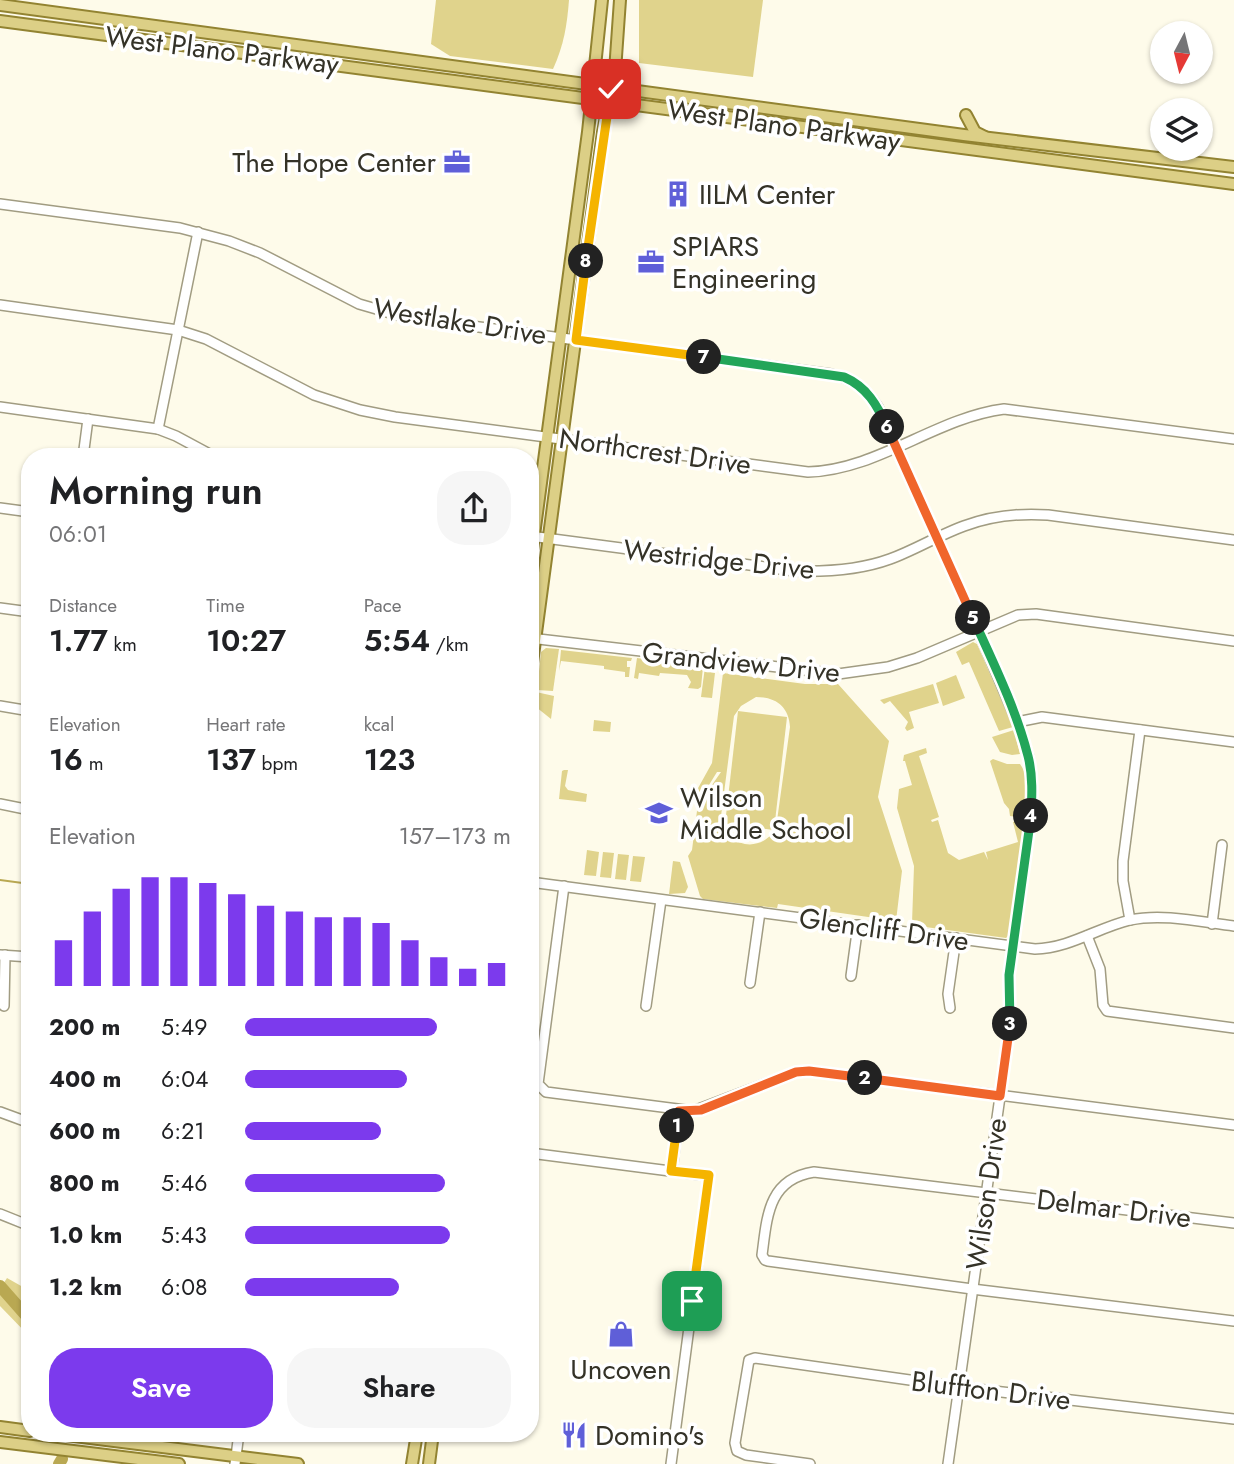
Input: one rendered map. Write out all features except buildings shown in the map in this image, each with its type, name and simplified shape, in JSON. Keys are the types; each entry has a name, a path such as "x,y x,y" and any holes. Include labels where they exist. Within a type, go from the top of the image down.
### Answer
{"main road":[{"path":"539,487 594,86 602,0"},
{"path":"539,602 618,39 620,0"},
{"name":"West Plano Parkway","path":"0,5 611,89 1234,167"},
{"name":"West Plano Parkway","path":"0,21 1234,184"},
{"path":"173,29 174,44"},
{"path":"369,69 381,61 427,62"},
{"path":"966,115 975,132 988,138"},
{"path":"956,148 958,134"},
{"path":"1116,167 1118,154"},
{"path":"0,1427 21,1430"},
{"path":"0,1442 179,1464"},
{"path":"94,1453 96,1442"},
{"path":"116,1442 236,1460 298,1464"},
{"path":"412,1464 416,1442"},
{"path":"429,1464 432,1442"}],"street":[{"name":"Westlake Drive","path":"0,204 198,232 260,253 346,299 377,311 404,317 844,377 860,386 870,396 897,447"},
{"path":"158,429 198,232"},
{"name":"Northcrest Drive","path":"0,305 178,330 215,343 314,395 360,410 395,417 808,472 848,466 964,418 1004,409 1234,439"},
{"path":"0,407 158,429 198,448"},
{"path":"84,448 88,419"},
{"name":"Wilson Drive","path":"897,447 1017,722 1029,757 1032,792 1009,975 1010,1026 948,1464"},
{"path":"0,509 21,511"},
{"name":"Westridge Drive","path":"539,538 814,572 872,565 963,526 985,520 1034,514 1234,540"},
{"path":"0,608 21,611"},
{"name":"Grandview Drive","path":"539,640 838,674 888,667 917,658 1018,615 1036,614 1234,641"},
{"path":"0,706 21,710"},
{"path":"1017,722 1042,716 1234,742"},
{"path":"1130,920 1122,861 1140,730"},
{"path":"0,804 21,808"},
{"path":"1212,924 1222,845"},
{"name":"Glencliff Drive","path":"539,883 1013,947 1050,948 1130,920 1160,918 1234,926"},
{"path":"539,1076 564,886"},
{"path":"646,1006 661,900"},
{"path":"750,983 760,912"},
{"path":"851,976 858,925"},
{"path":"1087,936 1100,969 1102,999 1107,1011 1234,1028"},
{"path":"950,1008 948,994 956,938"},
{"path":"4,1006 3,955 21,956"},
{"path":"539,1086 542,1090 679,1111 701,1110 802,1071 1234,1125"},
{"path":"671,1171 679,1111"},
{"path":"0,1112 21,1120"},
{"path":"539,1154 709,1175 671,1464"},
{"name":"Delmar Drive","path":"972,1289 768,1261 763,1258 771,1204 785,1183 805,1173 822,1171 1234,1223"},
{"path":"0,1214 21,1222"},
{"path":"972,1289 1234,1321"},
{"name":"Bluffton Drive","path":"810,1464 746,1455 737,1451 735,1443 749,1360 755,1358 959,1387 1234,1419"},
{"path":"236,1460 238,1442"}],"shaded area":[{"path":"436,0 569,0 564,35 553,69 450,56 431,44"},
{"path":"639,0 763,0 753,77 639,63"},
{"path":"973,642 977,644 1013,727 999,731 969,662 962,665 956,652"},
{"path":"546,648 559,649 553,691 539,690 541,652"},
{"path":"561,650 632,658 627,661 627,667 630,667 629,677 625,677 625,672 604,669 604,666 561,661 559,671"},
{"path":"637,658 703,667 701,687 688,688 691,682 687,675 660,673 659,676 639,673 638,679 634,678"},
{"path":"705,667 715,673 712,698 701,697"},
{"path":"723,673 805,684 838,684 889,741 878,797 902,871 896,921 778,904 777,908 703,899 688,856 692,850 698,803 695,795 705,795 721,772 717,772 704,793 698,792 712,763","holes":["756,697 780,704 787,714 790,727 776,828 762,842 744,844 729,835 721,816 734,716 741,706"]},
{"path":"956,675 965,698 943,706 936,683"},
{"path":"933,684 939,703 909,712 914,728 907,731 905,728 908,722 890,701 884,704 880,700"},
{"path":"539,693 554,696 551,719 539,709"},
{"path":"738,711 787,717 774,830 725,824"},
{"path":"594,720 611,722 610,732 593,731"},
{"path":"1014,730 1020,754 1000,752 992,737"},
{"path":"926,748 927,753 919,756 939,817 931,820 938,820 948,853 959,860 984,852 988,860 986,852 1018,842 1013,822 1025,816 1009,935 1006,938 912,923 914,866 897,808 899,789 912,785 903,761 904,755"},
{"path":"993,759 1007,764 1020,764 1023,769 1027,788 1025,815 1010,816 990,761"},
{"path":"564,770 568,770 565,786 568,790 587,794 586,802 559,799"},
{"path":"587,850 599,852 596,876 584,875"},
{"path":"603,852 614,853 611,878 600,877"},
{"path":"618,854 629,855 626,880 615,879"},
{"path":"633,856 645,857 641,882 630,881"},
{"path":"673,861 680,862 688,887 685,893 669,894"},
{"path":"7,1278 21,1286 21,1328 0,1306 0,1289"}],"waterway":[{"path":"0,880 21,883"},
{"path":"0,1286 21,1310"},
{"path":"59,1464 62,1459"}],"place":[{"name":"The Hope Center","path":"457,162"},
{"name":"IILM Center","path":"678,194"},
{"name":"SPIARS Engineering","path":"651,262"},
{"name":"Wilson Middle School","path":"659,813"},
{"name":"Uncoven","path":"621,1334"},
{"name":"Domino's","path":"574,1435"}],"route":[{"path":"611,89 576,340 831,374 844,377 860,386 878,407 978,630 1017,722 1029,757 1031,773 1031,815 1009,975 1010,1026 1000,1096 802,1071 701,1110 679,1111 671,1171 709,1175 692,1301"}]}
